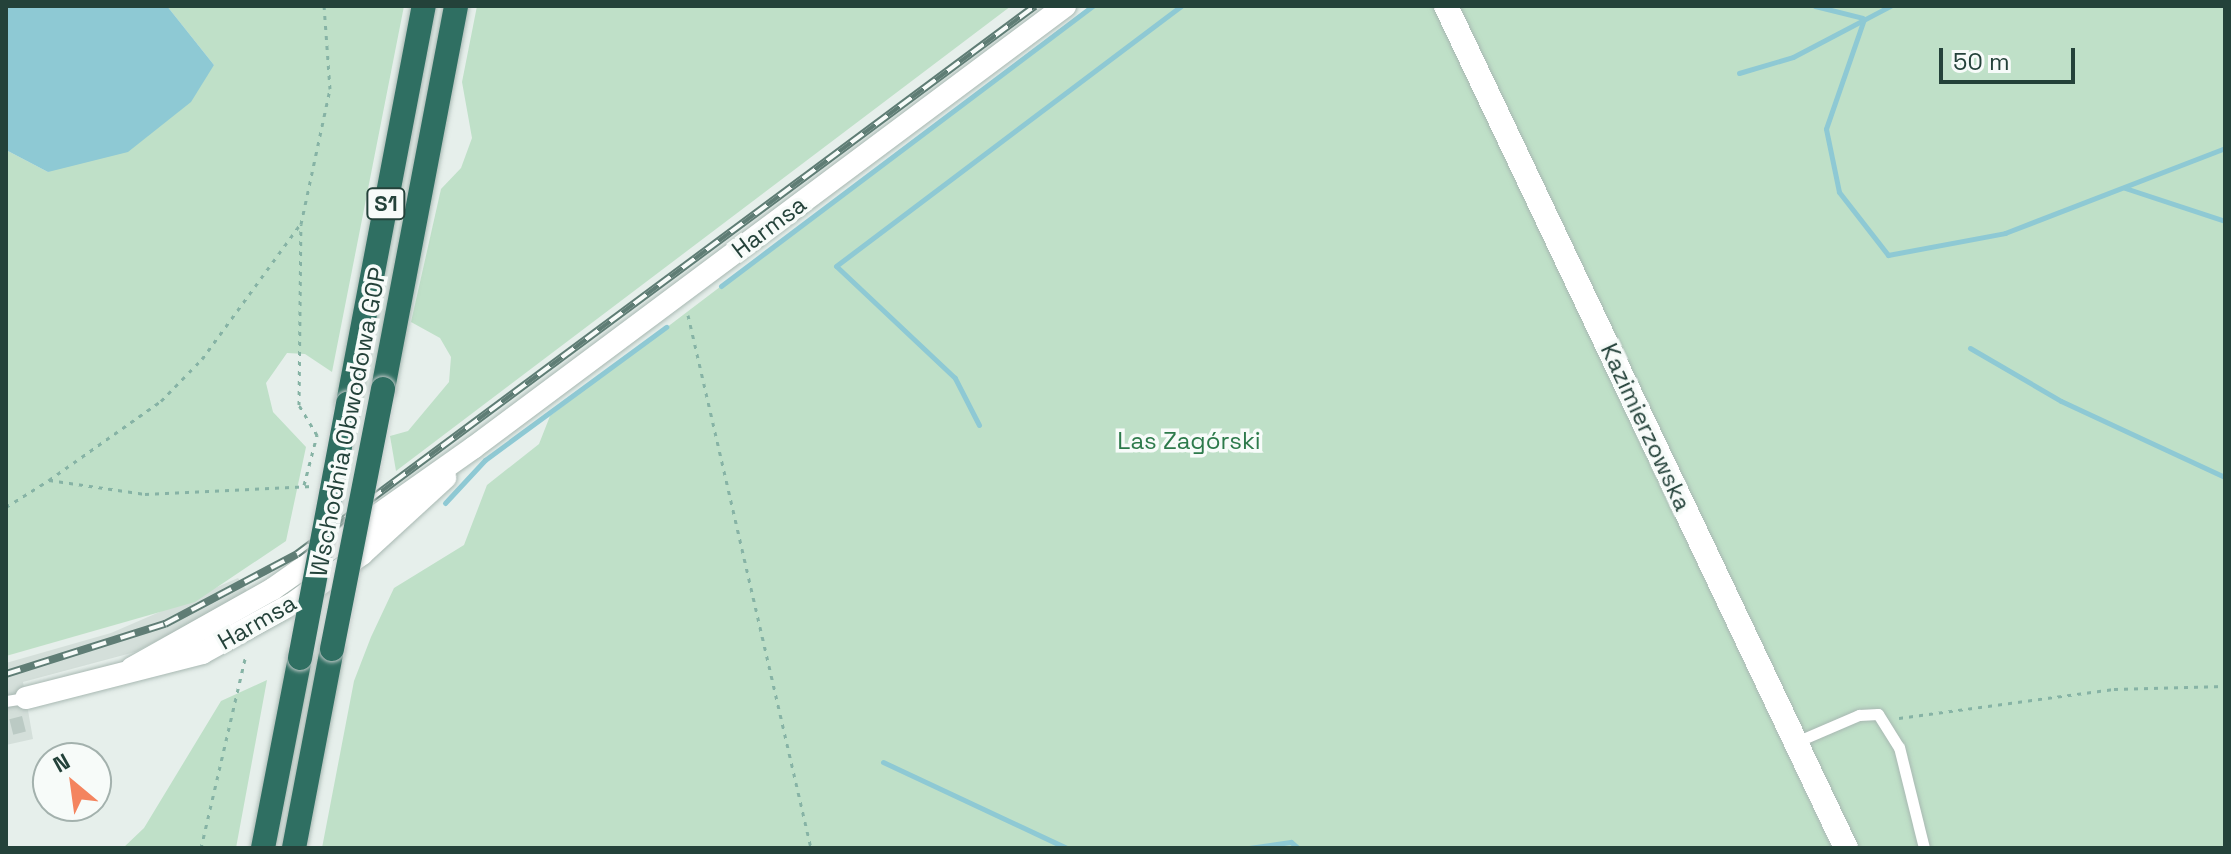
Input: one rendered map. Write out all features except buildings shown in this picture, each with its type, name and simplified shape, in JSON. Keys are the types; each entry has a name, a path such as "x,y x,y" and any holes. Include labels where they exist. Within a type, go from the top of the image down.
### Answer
{"highway":[{"name":"Wschodnia Obwodowa GOP","path":"263,848 424,6"},
{"name":"Wschodnia Obwodowa GOP","path":"294,848 456,6"}],"street":[{"name":"Harmsa","path":"132,668 273,589 473,448 1065,6"},
{"name":"Kazimierzowska","path":"1446,6 1846,848"},
{"name":"Harmsa","path":"16,700 132,668 176,662 251,627 362,554 473,448"}],"lane":[{"path":"1796,743 1869,712 1887,722 1924,848"}],"path":[{"path":"49,480 145,494 304,485 317,435 299,405 301,224 330,89 324,6"},
{"path":"6,507 161,401 191,370 301,224"},
{"path":"682,291 733,484 733,523 811,848"},
{"path":"201,848 251,627"},
{"path":"1887,722 2114,689 2225,686"}],"shaded area":[{"path":"238,578 249,594 135,652 23,682 33,739 6,745 6,663 111,633"}],"green space":[{"path":"167,6 404,6 332,372 305,354 287,353 266,383 273,412 306,447 286,541 195,602 6,656 6,150 48,172 214,65"},
{"path":"477,6 1011,6 396,471 390,436 408,431 449,382 451,357 440,338 411,322 441,189 461,168 472,138 462,82"},
{"name":"Las Zagórski","path":"1090,6 1433,6 1832,848 322,848 354,681 371,637 394,588 464,545 487,485 539,444 550,416"},
{"path":"1456,6 2225,6 2225,848 1858,848"},
{"path":"267,680 236,848 123,848 144,828 221,701"}],"water":[{"path":"6,6 167,6 214,65 191,102 128,152 48,172 6,150"}],"waterway":[{"path":"721,286 1093,6"},
{"path":"979,425 955,378 836,266 1181,6"},
{"path":"1815,6 1863,18"},
{"path":"1739,73 1793,57 1890,6"},
{"path":"1864,19 1826,129 1839,192 1888,255 2005,233 2225,148"},
{"path":"2125,188 2225,221"},
{"path":"445,503 485,460 666,327"},
{"path":"1970,348 2061,401 2225,477"},
{"path":"883,762 1067,848"},
{"path":"1249,848 1291,842 1298,848"}],"railway":[{"path":"6,674 165,624 297,554 1035,6"}]}
